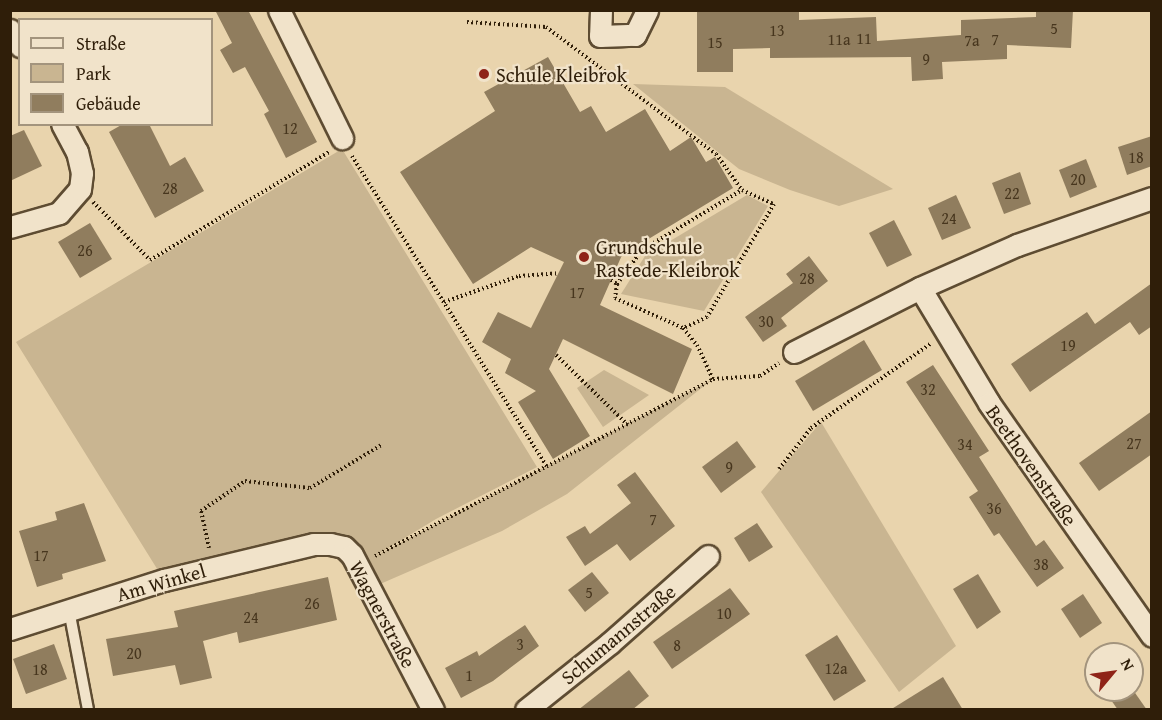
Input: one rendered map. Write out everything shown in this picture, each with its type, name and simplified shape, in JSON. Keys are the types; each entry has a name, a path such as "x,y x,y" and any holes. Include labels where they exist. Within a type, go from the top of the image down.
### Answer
{"street":[{"path":"279,10 343,140"},
{"path":"601,10 600,36 635,35 647,10"},
{"path":"10,30 18,43"},
{"path":"10,227 59,213 80,189 82,173 77,152 63,126"},
{"path":"794,352 920,288 1017,245 1152,198"},
{"name":"Beethovenstraße","path":"920,288 944,334 1152,636"},
{"name":"Am Winkel","path":"10,629 213,568 314,544"},
{"name":"Wagnerstraße","path":"314,544 344,547 358,565 433,710"},
{"name":"Schumannstraße","path":"526,710 610,643 708,556"}],"lane":[{"path":"69,610 88,710"}],"path":[{"path":"467,22 546,27 716,154 742,190 774,204 707,316 683,328"},
{"path":"80,189 150,260 343,140 548,468"},
{"path":"713,379 697,345 683,328 615,298 617,284 642,250 742,190"},
{"path":"444,302 519,276 558,273"},
{"path":"611,280 617,284"},
{"path":"779,470 812,428 944,334"},
{"path":"358,565 437,521 548,468 713,379 760,376 794,352"},
{"path":"556,355 628,425"},
{"path":"213,568 201,511 244,481 310,488 383,444"}],"green space":[{"path":"633,84 725,87 893,189 839,206 790,190 739,169"},
{"path":"342,149 537,467 436,519 375,556 713,379 567,494 502,531 371,588 344,547 164,580 16,342"},
{"path":"747,195 768,206 704,311 621,294 645,256"},
{"path":"604,370 649,395 603,427 577,388"},
{"path":"821,422 956,646 899,692 761,492"}],"building":[{"path":"215,10 248,10 317,142 286,158 264,114 269,111 245,67 233,73 220,50 232,43"},
{"path":"1036,10 1073,10 1071,48 1007,45 1007,59 942,62 943,79 912,81 911,57 770,58 770,48 733,49 733,72 697,72 697,12 799,12 799,20 876,17 877,41 961,35 961,20 1036,17"},
{"path":"548,57 580,112 591,106 606,132 645,109 670,151 691,137 706,162 715,157 733,188 622,255 600,305 692,349 673,394 563,339 549,369 590,436 553,459 518,402 536,391 505,373 511,359 482,342 498,312 531,328 564,262 531,247 473,284 400,172 495,111 484,92"},
{"path":"120,126 150,126 170,166 185,157 204,191 155,218 109,132"},
{"path":"24,130 42,166 10,181 10,136"},
{"path":"1152,136 1152,166 1127,175 1118,147"},
{"path":"1086,159 1097,187 1070,198 1059,170"},
{"path":"1020,172 1031,204 1004,214 992,183"},
{"path":"956,195 971,228 942,240 928,208"},
{"path":"894,220 912,255 887,267 869,233"},
{"path":"90,223 112,259 80,278 58,242"},
{"path":"809,256 828,281 781,318 787,326 763,342 745,317 793,283 786,274"},
{"path":"1152,283 1152,326 1139,335 1130,322 1030,392 1011,364 1087,312 1095,324"},
{"path":"864,340 882,370 813,411 795,381"},
{"path":"933,365 989,451 979,457 1036,546 1044,540 1064,568 1037,587 999,533 994,536 969,497 978,491 906,382"},
{"path":"1152,411 1152,454 1099,491 1079,463"},
{"path":"737,441 756,467 721,493 702,467"},
{"path":"635,472 675,526 630,561 617,544 585,566 566,537 585,526 590,534 631,503 617,485"},
{"path":"84,503 106,561 62,574 63,579 37,587 19,531 57,520 55,512"},
{"path":"757,523 773,547 749,562 734,538"},
{"path":"592,572 609,593 585,612 568,590"},
{"path":"978,574 1001,612 977,629 953,589"},
{"path":"328,577 337,620 239,643 237,632 203,641 212,678 180,685 175,665 113,676 106,639 178,627 174,611"},
{"path":"730,588 750,614 672,669 653,642"},
{"path":"1083,594 1102,623 1080,638 1061,609"},
{"path":"525,625 539,646 493,681 461,698 445,668 477,651 479,656"},
{"path":"837,635 866,681 834,701 805,655"},
{"path":"54,644 67,679 26,694 13,659"},
{"path":"629,670 649,696 632,710 578,710"},
{"path":"943,677 963,710 890,710"},
{"path":"1112,702 1141,702 1147,710 1118,710"}],"place":[{"name":"Schule Kleibrok","path":"484,74"},
{"name":"Grundschule Rastede-Kleibrok","path":"584,257"}]}
